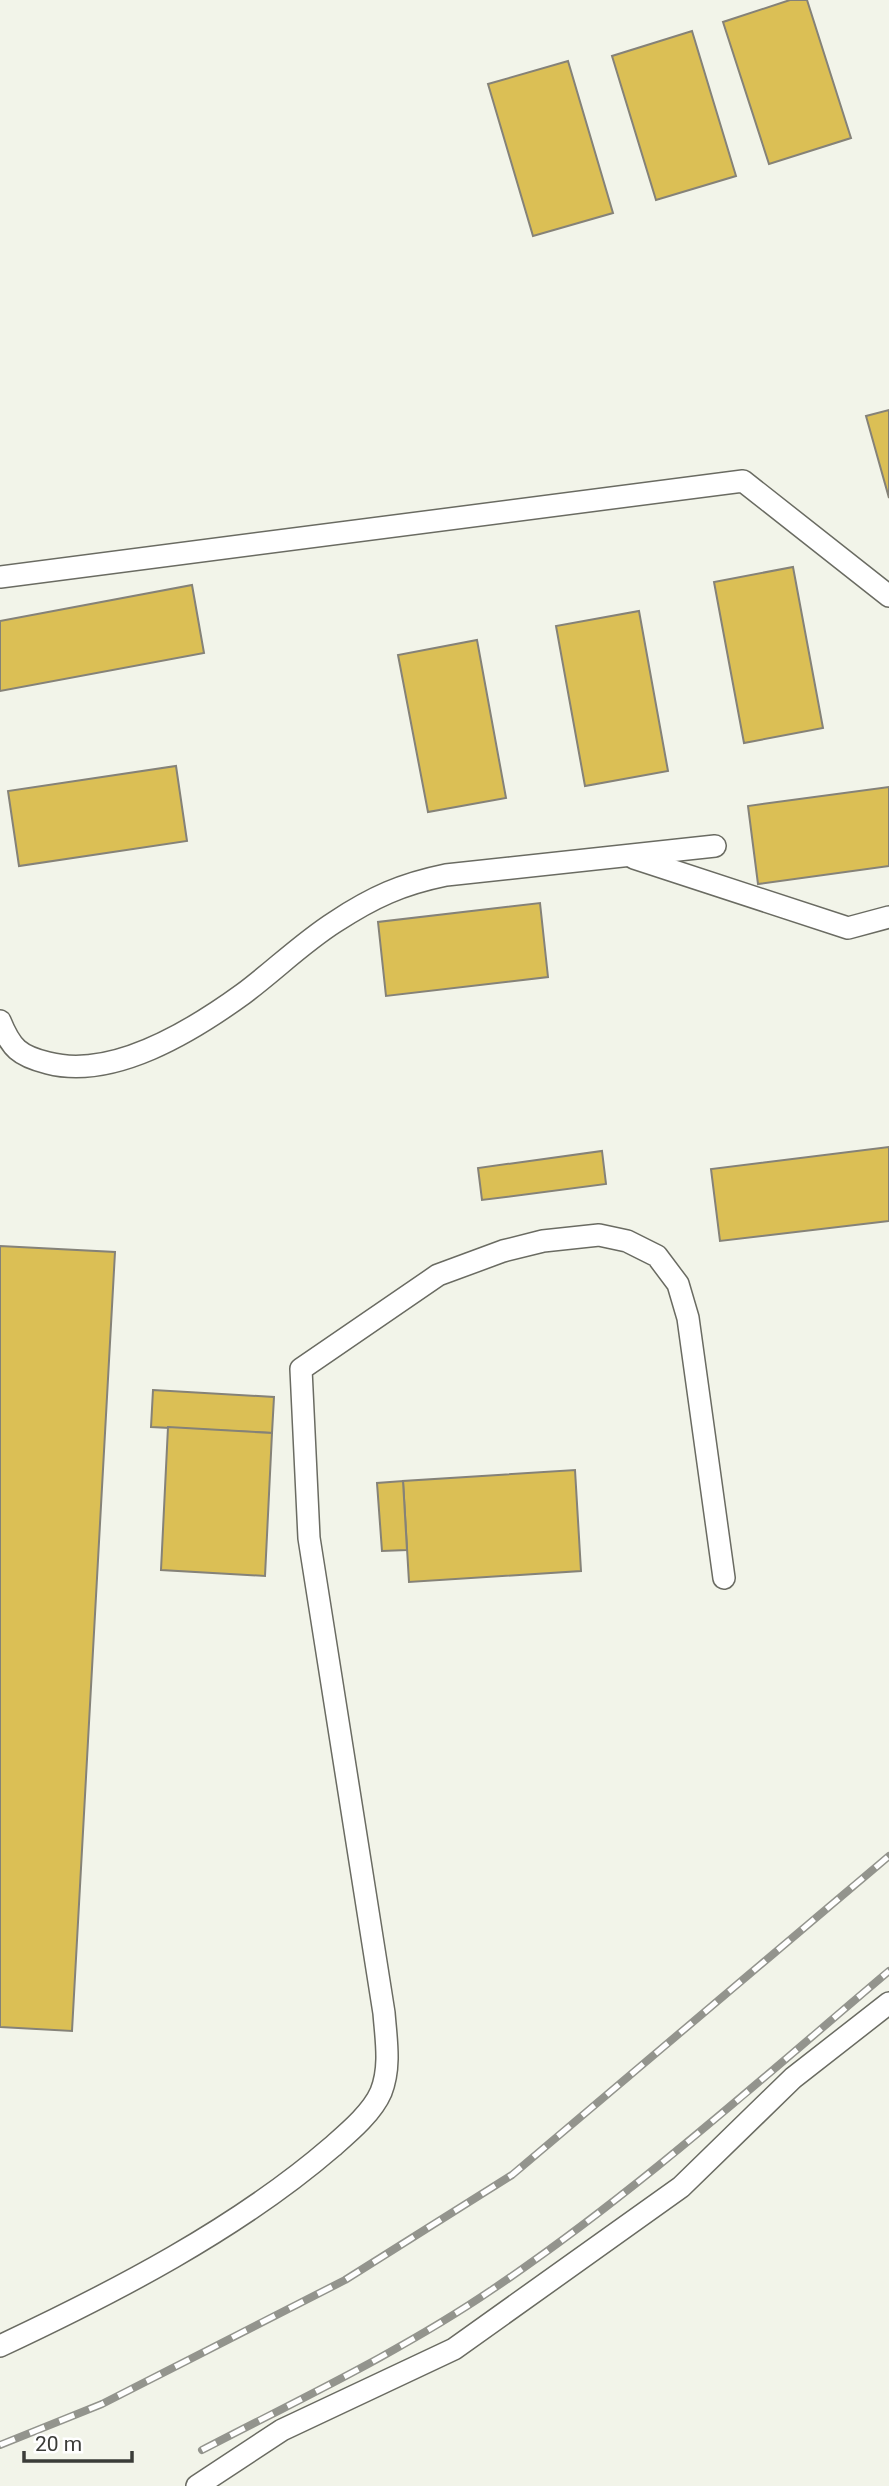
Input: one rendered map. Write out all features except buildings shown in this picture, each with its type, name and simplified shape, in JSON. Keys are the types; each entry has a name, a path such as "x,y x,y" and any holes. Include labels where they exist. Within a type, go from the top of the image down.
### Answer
{"lane":[{"path":"0,577 743,481 889,596"},
{"path":"0,1021 8,1040 27,1058 68,1068 106,1064 143,1052 197,1024 242,994 332,923 371,899 407,883 446,875 715,846"},
{"path":"627,855 848,928 889,917"},
{"path":"0,2346 90,2304 191,2246 296,2178 356,2126 381,2093 388,2060 384,2013 309,1538 301,1369 438,1275 503,1251 543,1241 599,1234 627,1241 657,1256 678,1284 688,1318 724,1578"},
{"path":"197,2486 282,2430 454,2349 681,2187 793,2078 889,2003"}],"railway":[{"path":"0,2445 102,2404 345,2280 512,2175 889,1856"},
{"path":"202,2450 387,2354 458,2312 545,2253 646,2175 889,1971"}]}
